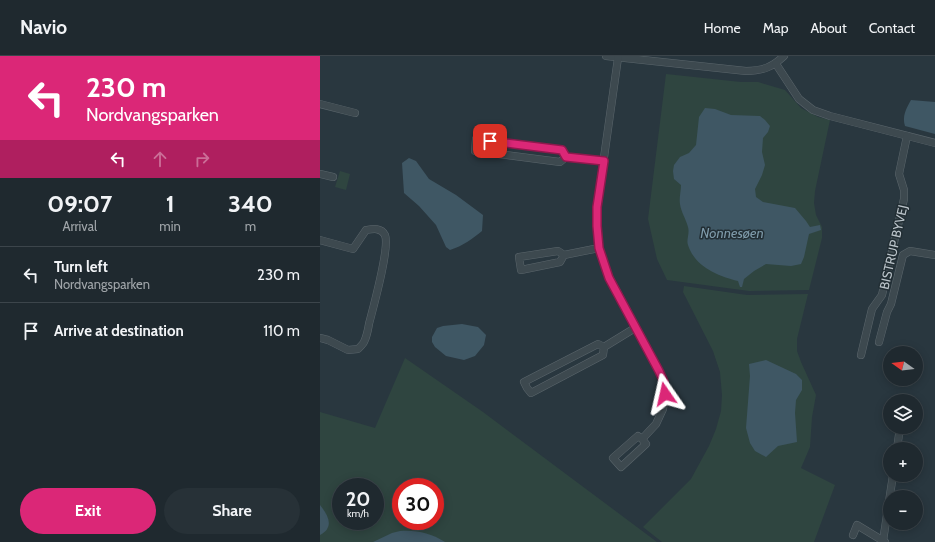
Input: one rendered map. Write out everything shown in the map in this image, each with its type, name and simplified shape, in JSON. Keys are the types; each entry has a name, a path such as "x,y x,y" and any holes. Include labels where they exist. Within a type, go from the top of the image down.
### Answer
{"street":[{"path":"606,56 746,71 760,70 776,64 784,56"},
{"path":"618,58 597,207 597,226 599,248 609,278 664,382 665,394 663,409 656,424 642,439"},
{"path":"776,64 800,99 813,110 830,116 935,142"},
{"path":"320,104 355,113"},
{"name":"BISTRUP BYVEJ","path":"861,356 872,309 882,295 904,199 904,190 899,174 907,136"},
{"path":"566,157 562,150 476,139 474,151 560,162 566,157 604,161"},
{"path":"320,174 333,177"},
{"path":"320,242 352,249 366,230 374,228 380,230 385,235 386,243 385,257 376,299 364,343 358,349 348,350 328,340 320,338"},
{"path":"564,255 560,262 521,270 519,257 558,251 564,255 599,248"},
{"path":"879,342 887,312 891,304 903,255 910,251 935,255"},
{"path":"604,347 636,328"},
{"path":"598,344 604,347 603,354 531,393 524,382 598,344"},
{"path":"638,436 642,439 646,444 622,467 613,458 638,436"},
{"path":"853,535 857,525 884,541 892,482"}],"green space":[{"path":"666,74 741,82 758,82 785,90 801,108 818,117 830,120 815,191 814,203 816,215 822,227 822,238 809,290 749,291 667,280 657,259 648,219"},
{"path":"340,171 350,174 346,190 335,187"},
{"path":"684,286 747,295 808,294 797,339 797,351 816,395 812,417 810,447 801,468 835,485 814,542 662,542 643,527 691,479 709,446 721,411 722,395 720,372 713,351 683,292"},
{"path":"405,358 483,412 657,542 320,542 320,412 375,428"}],"water":[{"path":"911,100 935,102 935,134 905,126 904,116"},
{"name":"Nonnesøen","path":"705,108 715,109 731,115 760,116 770,126 768,132 763,138 762,152 765,165 755,189 756,197 763,202 795,208 810,227 820,225 821,230 809,234 801,264 791,266 766,264 744,279 742,287 740,287 738,281 708,269 691,253 688,243 688,227 680,204 681,185 674,179 673,171 674,165 680,157 689,153 696,145 699,117"},
{"path":"409,158 416,161 429,179 456,195 483,215 482,231 471,239 450,250 446,247 436,225 419,206 404,193 402,163"},
{"path":"462,324 478,327 486,335 484,345 475,356 464,360 446,356 435,347 432,342 432,337 437,328"},
{"path":"766,360 796,374 802,380 802,390 796,400 795,413 797,442 778,446 766,457 755,451 750,443 746,428 750,376 749,364"},
{"path":"320,505 329,521 329,525 325,532 320,535"},
{"path":"400,531 424,533 445,542 373,542"}],"route":[{"path":"490,141 562,150 566,157 604,161 597,207 599,248 609,278 664,382 665,394"}]}
